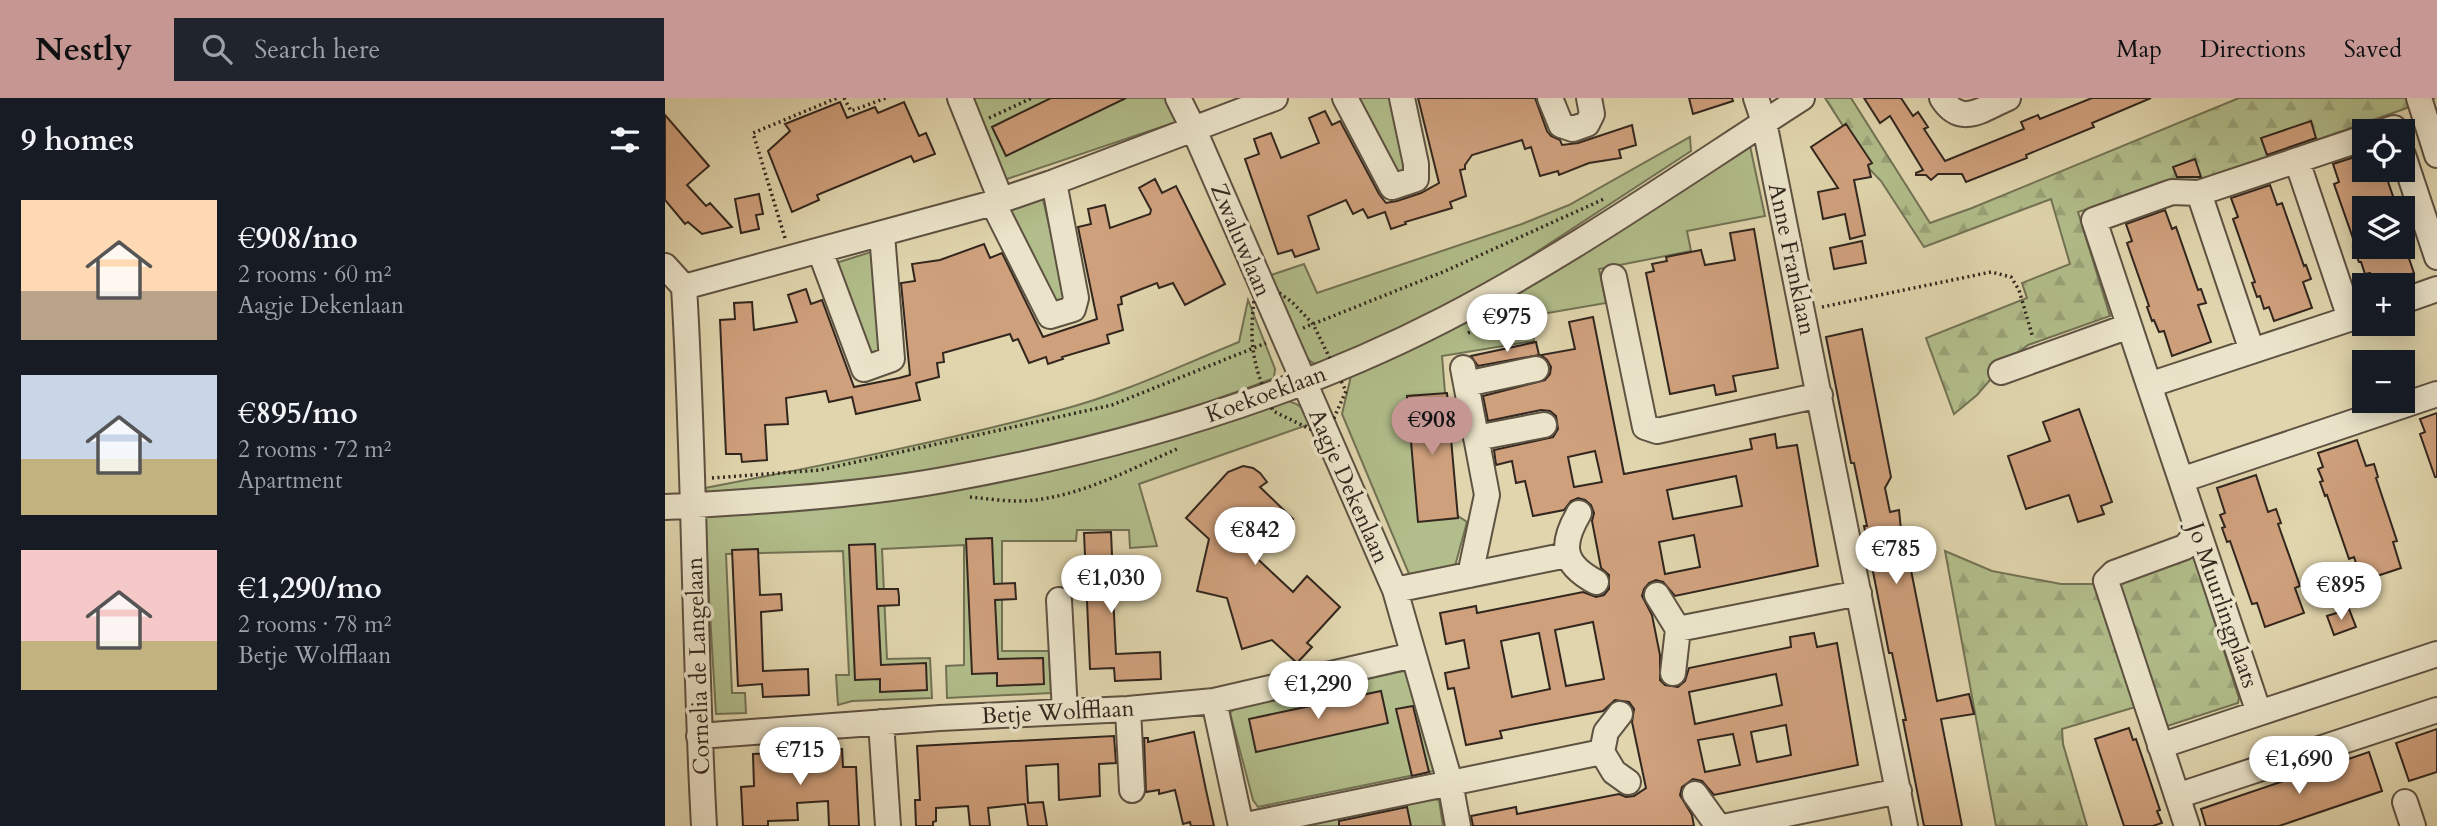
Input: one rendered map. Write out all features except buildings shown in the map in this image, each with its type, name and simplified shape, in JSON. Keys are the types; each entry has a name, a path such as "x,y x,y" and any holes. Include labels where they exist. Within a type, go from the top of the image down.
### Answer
{"street":[{"path":"960,98 997,201 1050,316 1073,309 1076,298 1054,183"},
{"name":"Zwaluwlaan","path":"1178,98 1303,384"},
{"path":"665,266 684,287 882,234 1054,183 1275,98"},
{"path":"1345,98 1392,187 1416,179 1416,164 1402,98"},
{"path":"1550,98 1561,125 1573,129 1587,124 1592,114 1590,98"},
{"name":"Anne Franklaan","path":"1756,98 1764,122 1803,311 1905,826"},
{"name":"Koekoeklaan","path":"665,507 819,496 952,479 1093,447 1303,384 1445,319 1550,258 1802,98"},
{"path":"1942,98 1948,108 1957,114 1968,115 2008,98"},
{"path":"2419,98 2437,155"},
{"path":"2252,351 2199,193 2352,142"},
{"path":"2297,161 2352,303"},
{"path":"2412,182 2437,257"},
{"name":"Jo Muurlingplaats","path":"2199,193 2172,192 2094,220 2259,713 2437,654"},
{"path":"820,251 864,369 892,359 882,234"},
{"path":"1614,277 1645,426 1657,431 1820,395"},
{"name":"Cornelia de Langelaan","path":"684,287 704,826"},
{"path":"2415,297 2437,289"},
{"path":"2149,385 2352,318"},
{"path":"2001,372 2129,326"},
{"path":"1470,575 1487,495 1464,376 1536,369"},
{"name":"Aagje Dekenlaan","path":"1303,384 1395,590 1450,782 1458,826"},
{"path":"2181,480 2437,394"},
{"path":"1476,438 1544,425"},
{"path":"1579,513 1569,530 1567,555 1577,572 1596,582"},
{"path":"2187,826 2106,581 2114,573 2185,547 2198,531"},
{"name":"Aagje Dekenlaan","path":"1395,590 1567,555"},
{"path":"1678,629 1859,593"},
{"path":"1657,595 1678,629 1673,673"},
{"path":"1059,600 1065,712"},
{"name":"Betje Wolfflaan","path":"699,736 1128,709 1214,701 1413,655"},
{"path":"1214,701 1241,826 1602,752"},
{"path":"1128,709 1132,790"},
{"path":"2177,796 2437,710"},
{"path":"2160,746 2259,713"},
{"path":"1620,714 1606,732 1602,752 1614,772 1628,782"},
{"path":"881,723 888,826"},
{"path":"1728,826 1899,791"},
{"path":"1695,794 1718,826"},
{"path":"2405,802 2413,826"}],"path":[{"path":"790,259 753,133 837,98"},
{"path":"844,98 851,111 886,98"},
{"path":"971,126 1032,98"},
{"path":"693,480 820,470 1112,405 1443,272 1610,196"},
{"path":"1803,311 1991,272 2011,277 2019,290 2039,358"},
{"path":"1257,278 1292,302 1313,324 1336,369 1346,391 1334,418 1312,430 1273,411 1257,374 1252,348 1250,328 1257,278"}],"green space":[{"path":"970,98 1168,98 1179,121 1004,180"},
{"path":"1357,98 1395,98 1410,159 1400,181"},
{"path":"1825,98 1851,98 1930,223 2239,98 2435,98 2376,119 2352,119 2352,127 2201,181 2165,181 2078,212 2110,316 2028,345 2003,365 1977,395 1954,414 1926,338 2027,298 2022,283 2070,264 2051,199 1924,247 1881,181 1857,156 1854,143"},
{"path":"1690,137 1691,151 1503,274 1449,305 1324,364 1313,363 1301,354 1265,277 1304,264 1317,293 1522,224 1569,205"},
{"path":"1750,146 1765,216 1687,231 1691,251 1599,269 1606,303 1530,316 1534,341 1442,356 1455,514 1467,522 1455,566 1409,574 1342,414 1351,376 1474,319"},
{"path":"1042,195 1063,285 1064,299 1058,304 1050,301 1011,215 1013,204"},
{"path":"871,252 879,348 878,355 872,357 836,263"},
{"path":"1248,300 1275,369 1274,378 1210,401 1080,440 976,464 784,488 707,493 705,488 930,442 1020,421 1109,395 1239,342"},
{"path":"1279,400 1299,406 1313,423 1139,484 1157,546 1130,548 1129,530 1077,530 1076,541 1002,541 1002,651 1049,651 1051,693 947,698 946,666 964,665 964,545 882,549 887,659 930,658 932,698 852,701 838,705 836,675 849,675 843,551 726,554 732,693 745,693 746,713 716,714 704,515 777,509"},
{"path":"1945,551 1992,571 2061,584 2096,584 2193,555 2239,698 2238,703 2152,731 2142,705 2062,729 2063,744 2087,826 1996,826"},
{"path":"1403,671 1410,673 1434,771 1258,807 1253,800 1230,713 1236,707"},
{"path":"1429,798 1439,800 1443,826 1292,826"}]}
